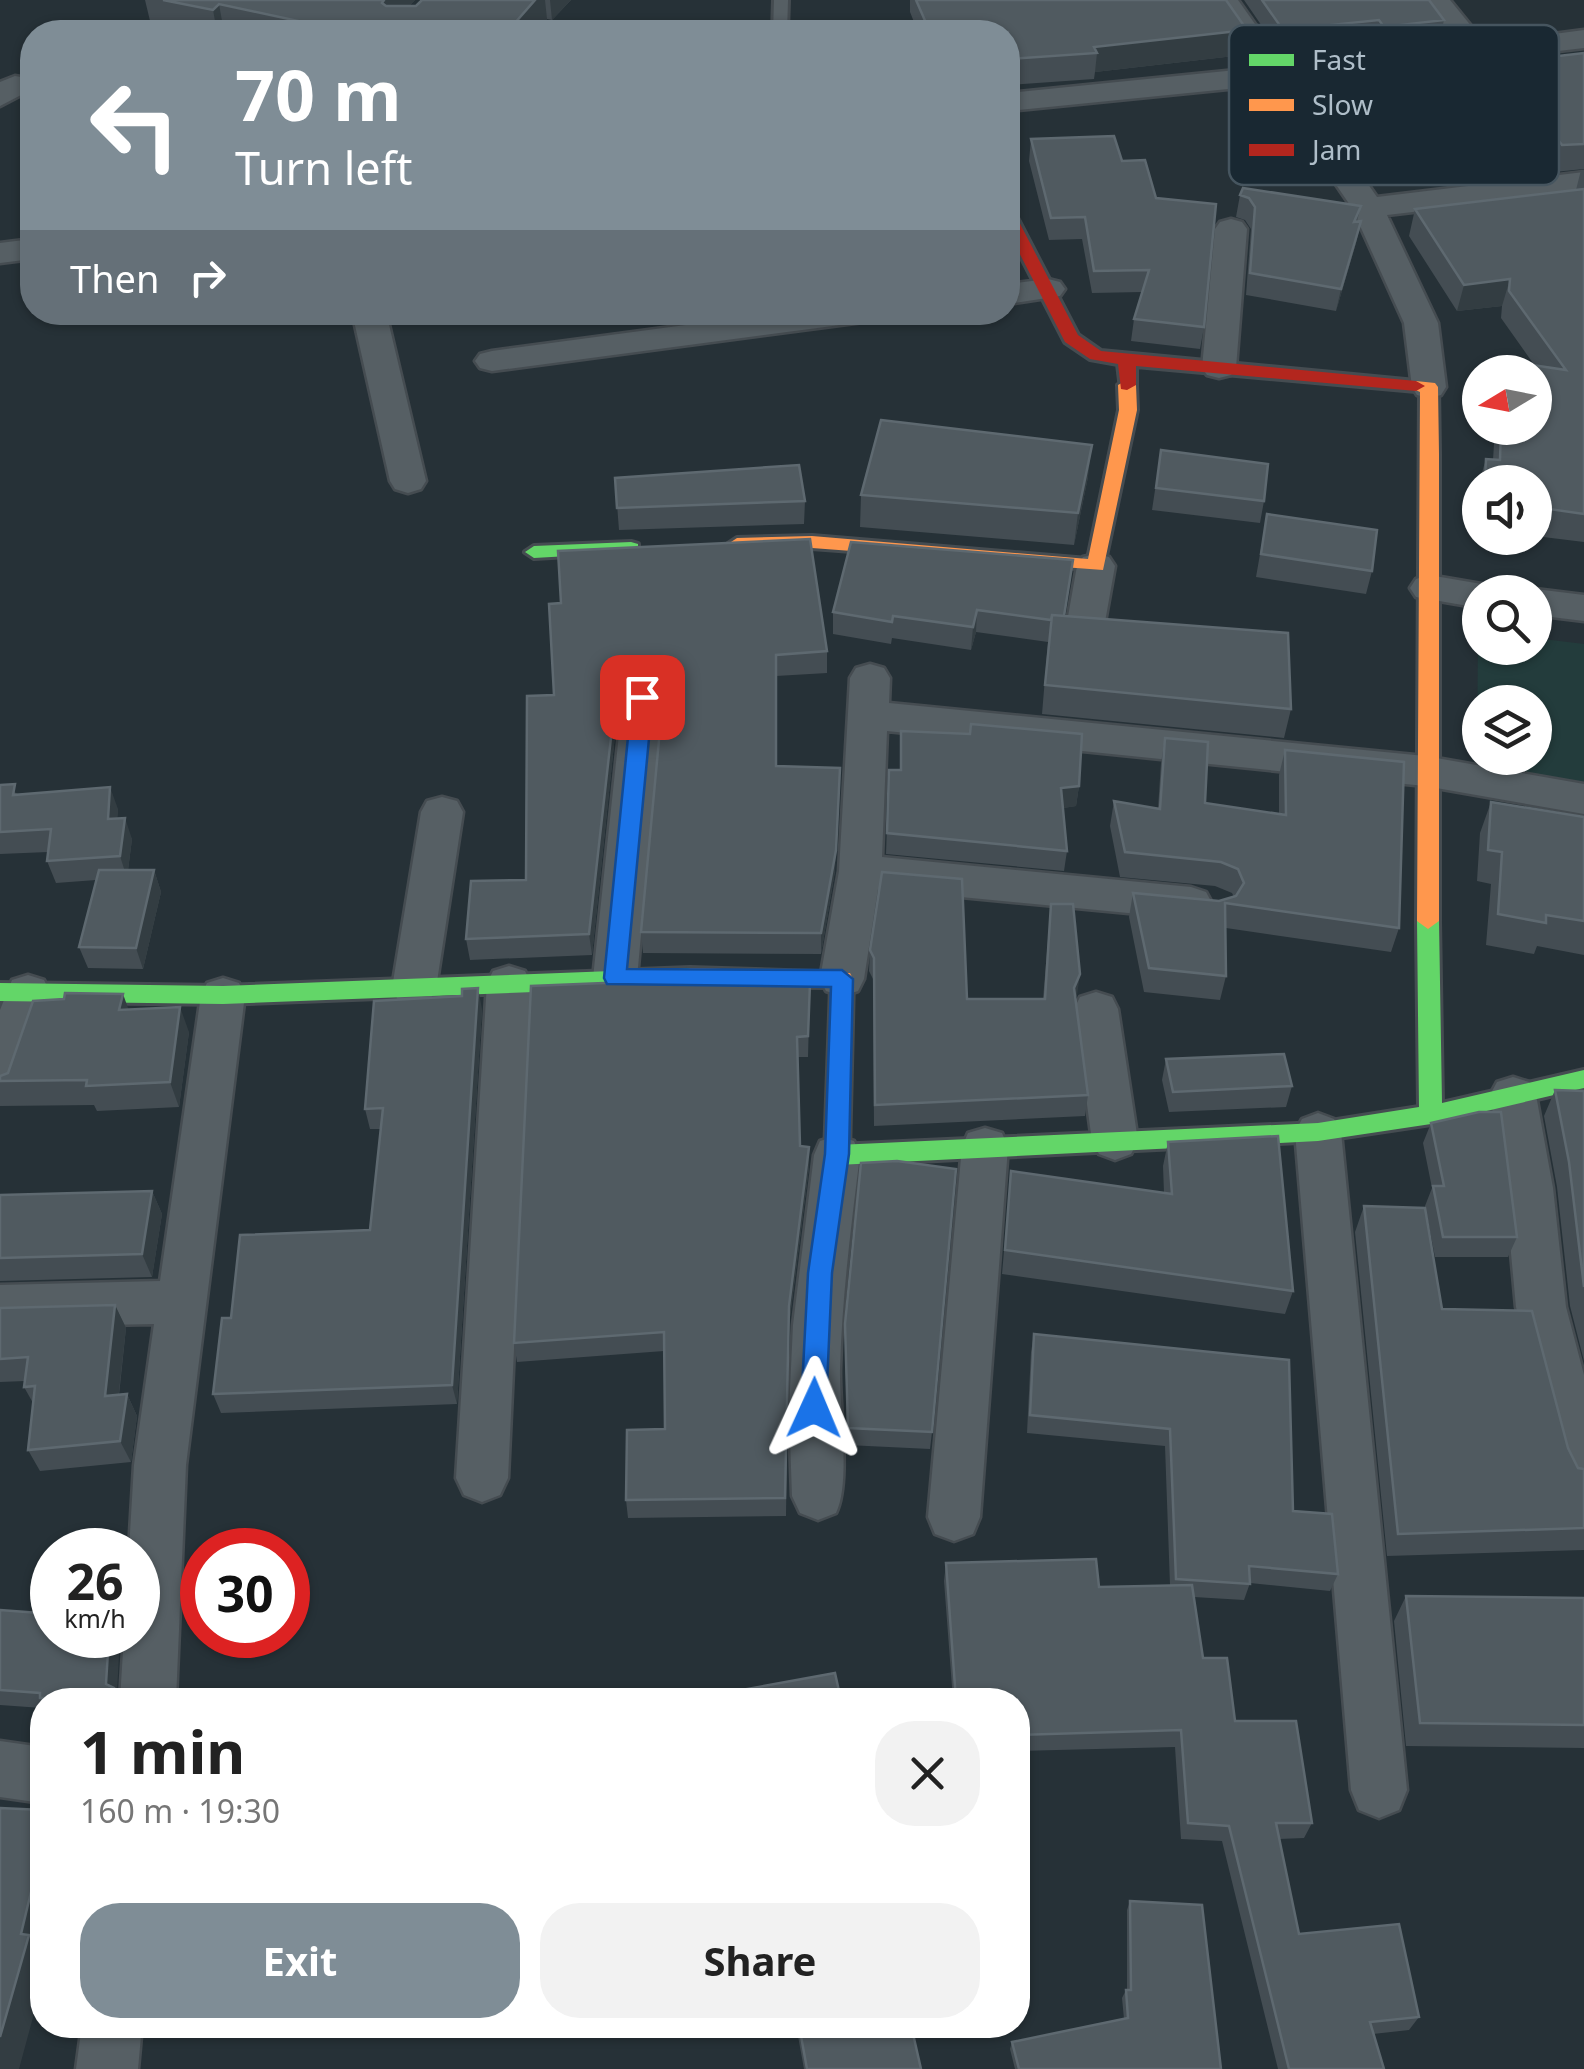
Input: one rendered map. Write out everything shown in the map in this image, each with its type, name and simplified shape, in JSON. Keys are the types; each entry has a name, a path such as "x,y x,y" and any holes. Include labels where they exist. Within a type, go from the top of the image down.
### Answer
{"street":[{"path":"1224,0 1242,25"},
{"path":"1436,0 1456,25"},
{"path":"1559,42 1584,39"},
{"path":"1020,101 1229,80"},
{"path":"1359,212 1584,182"},
{"path":"1343,185 1421,322 1429,387 1424,771 1432,1116"},
{"path":"1219,368 1231,229"},
{"path":"1020,238 1072,338 1096,355 1429,387"},
{"path":"1020,292 1048,288"},
{"path":"372,325 408,481"},
{"path":"492,361 765,325"},
{"path":"1086,622 1128,410 1127,360"},
{"path":"720,545 812,542 1096,566"},
{"path":"534,552 646,548"},
{"path":"1429,588 1462,593"},
{"path":"1552,604 1584,608"},
{"path":"818,1496 813,1370 820,1273 837,1154 842,979 860,871 869,696 1424,771 1584,799"},
{"path":"615,978 642,697"},
{"path":"414,988 442,812"},
{"path":"860,871 1214,906"},
{"path":"0,1082 14,992 224,995 615,978 842,979"},
{"path":"482,1478 508,982"},
{"path":"149,1688 160,1464 224,995"},
{"path":"1096,1009 1115,1142"},
{"path":"837,1154 1318,1132 1432,1116 1584,1079"},
{"path":"1513,1095 1530,1188 1541,1307 1584,1470"},
{"path":"1318,1132 1379,1790"},
{"path":"954,1517 985,1147"},
{"path":"0,1306 182,1302"},
{"path":"0,1768 30,1773"},
{"path":"107,2069 111,2038"}],"green space":[{"path":"1552,640 1584,644 1584,784 1515,775 1552,775 1552,685 1478,685 1478,665 1552,665"}],"building":[{"path":"163,0 384,0 386,6 416,6 422,0 535,0 518,20 293,20 219,4 213,10"},
{"path":"916,0 1226,0 1244,25 1229,25 1229,32 1094,47 1097,53 1020,58 1020,20 925,20"},
{"path":"1262,0 1429,0 1444,20 1401,25 1383,25 1379,20 1280,25"},
{"path":"1584,53 1584,144 1562,145 1559,141 1559,56"},
{"path":"1114,136 1122,161 1145,160 1156,198 1216,204 1204,327 1134,319 1149,270 1094,271 1085,217 1051,218 1031,139"},
{"path":"1243,188 1361,206 1354,222 1361,221 1341,289 1250,273 1255,207 1249,198 1240,195"},
{"path":"1584,189 1584,514 1552,509 1552,465 1486,465 1486,459 1500,460 1500,445 1552,445 1552,368 1566,370 1509,291 1510,279 1464,285 1415,209"},
{"path":"881,420 1092,445 1078,513 861,495"},
{"path":"1161,450 1268,464 1264,501 1156,488"},
{"path":"799,465 805,501 617,508 615,478"},
{"path":"1267,514 1377,530 1372,571 1261,554"},
{"path":"810,539 827,651 776,655 776,766 840,768 836,850 821,933 641,932 665,676 657,662 640,658 626,662 618,675 589,934 466,939 471,881 526,880 527,696 554,695 549,604 561,603 558,551"},
{"path":"851,542 1073,560 1064,616 1052,615 1051,620 977,610 973,627 893,616 892,622 833,612"},
{"path":"1052,615 1288,633 1291,709 1045,685"},
{"path":"971,724 1082,734 1079,786 1061,788 1067,851 887,833 889,770 901,770 901,731 970,734"},
{"path":"1165,738 1208,742 1205,803 1286,815 1285,750 1404,762 1399,928 1225,903 1226,976 1149,968 1133,893 1219,901 1236,896 1244,883 1238,869 1221,862 1125,852 1114,801 1160,809"},
{"path":"15,784 13,795 110,787 108,819 125,818 120,856 47,861 51,829 0,832 0,785"},
{"path":"1491,802 1584,817 1584,921 1546,915 1546,923 1498,914 1502,852 1488,850"},
{"path":"99,870 154,870 136,948 79,947"},
{"path":"882,872 962,879 967,999 1045,999 1051,904 1073,904 1080,974 1074,988 1088,1095 875,1105 874,958 870,950"},
{"path":"654,981 810,983 808,1036 797,1037 800,1146 809,1147 789,1306 785,1498 626,1500 627,1430 665,1429 664,1332 514,1343 531,986"},
{"path":"478,988 452,1385 213,1394 222,1318 231,1318 240,1235 370,1230 383,1108 365,1109 374,1001 462,996 462,989"},
{"path":"65,993 123,994 119,1010 180,1007 170,1082 86,1086 87,1080 0,1081 0,1076 8,1073 33,1001 64,999"},
{"path":"1284,1054 1292,1086 1173,1092 1166,1059"},
{"path":"1555,1090 1584,1091 1584,1287 1569,1162"},
{"path":"1479,1112 1501,1112 1517,1237 1443,1237 1433,1186 1444,1186 1431,1123"},
{"path":"1278,1136 1293,1291 1005,1250 1011,1171 1172,1194 1168,1142"},
{"path":"897,1161 956,1169 932,1432 848,1428 845,1324 861,1163"},
{"path":"152,1191 142,1254 0,1258 0,1195"},
{"path":"1364,1206 1425,1208 1442,1309 1532,1311 1568,1448 1578,1468 1584,1469 1584,1528 1398,1534"},
{"path":"115,1305 105,1396 127,1394 120,1441 28,1450 35,1386 24,1387 28,1357 0,1359 0,1308"},
{"path":"1034,1334 1289,1360 1293,1511 1332,1514 1338,1574 1249,1566 1250,1584 1176,1579 1170,1429 1030,1415"},
{"path":"1096,1559 1099,1587 1192,1585 1203,1658 1227,1658 1235,1721 1296,1721 1312,1823 1276,1823 1299,1934 1399,1924 1419,2017 1370,2022 1384,2069 1289,2069 1229,1826 1188,1823 1181,1730 1030,1735 1030,1688 955,1688 946,1563"},
{"path":"1406,1596 1584,1598 1584,1725 1420,1723"},
{"path":"0,1610 30,1612 30,1658 108,1658 106,1684 114,1688 30,1688 30,1692 0,1690"},
{"path":"835,1673 838,1688 752,1688"},
{"path":"0,1808 30,1809 30,1896 21,1934 29,1935 0,2037"},
{"path":"1130,1901 1202,1905 1221,2069 1019,2069 1012,2042 1128,2018"},
{"path":"801,2038 914,2038 921,2069 807,2069"}],"traffic: fast":[{"path":"534,552 631,548"},
{"path":"1428,921 1431,1115"},
{"path":"0,992 223,995 690,977"},
{"path":"837,1155 1318,1132 1431,1115 1584,1079"}],"traffic: slow":[{"path":"737,544 812,542 1096,566 1128,410 1127,385"},
{"path":"1416,386 1429,387 1428,921"},
{"path":"690,977 842,979 837,1155"}],"traffic: jam":[{"path":"1020,239 1071,338 1096,355 1127,360 1127,385"},
{"path":"1127,360 1416,386"}],"route":[{"path":"642,697 615,978 842,979 837,1154 820,1273 814,1408"}]}
